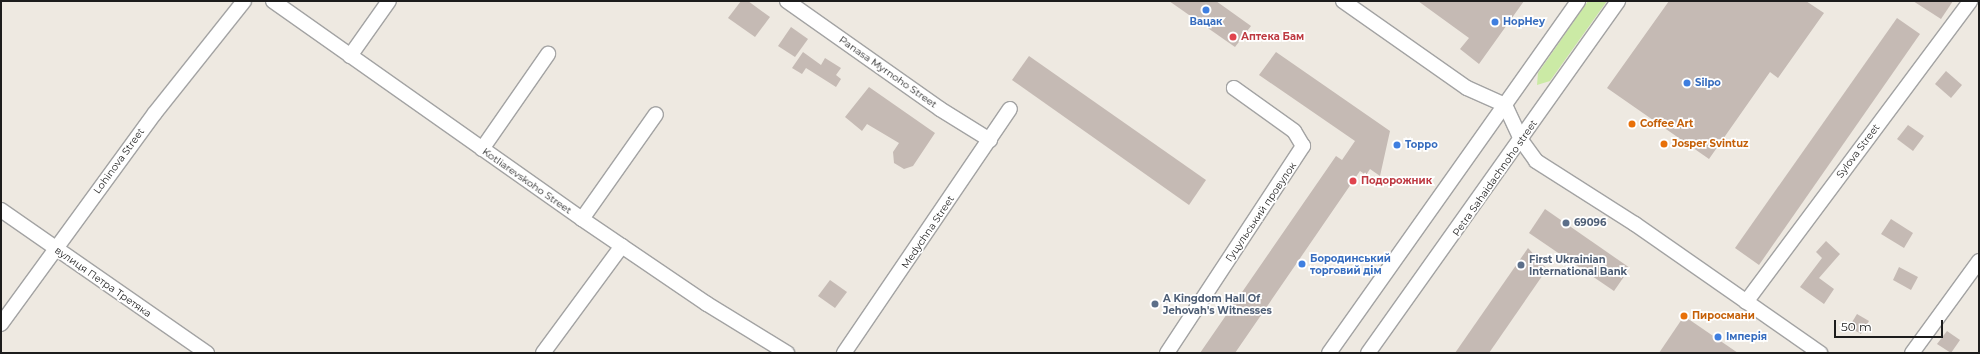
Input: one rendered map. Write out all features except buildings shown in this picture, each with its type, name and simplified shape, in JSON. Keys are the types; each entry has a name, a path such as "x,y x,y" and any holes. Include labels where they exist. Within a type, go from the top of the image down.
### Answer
{"street":[{"name":"Lohinova Street","path":"1,324 54,249 173,89 244,1"},
{"name":"Kotliarevskoho Street","path":"273,1 582,219 707,304 787,353"},
{"path":"350,56 389,1"},
{"name":"Panasa Myrnoho Street","path":"787,1 940,109 990,140"},
{"path":"1342,1 1467,88 1505,105 1521,140 1536,161 1635,224 1820,353"},
{"path":"1329,353 1578,1"},
{"name":"Petra Sahaidachnoho street","path":"1368,353 1521,140 1618,1"},
{"name":"Sylova Street","path":"1746,302 1970,1"},
{"path":"482,149 548,54"},
{"name":"Гуцульський провулок","path":"1167,353 1303,146 1294,131 1234,88"},
{"name":"Medychna Street","path":"844,353 1010,110"},
{"path":"582,219 656,114"},
{"name":"вулиця Петра Третяка","path":"1,210 54,249 207,353"},
{"path":"543,353 622,246"},
{"path":"1912,353 1979,261"}],"green space":[{"path":"1588,1 1607,1 1550,81 1537,85 1538,73"}],"place":[{"name":"Вацак","path":"1206,10"},
{"name":"HopHey","path":"1495,22"},
{"name":"Аптека Бам","path":"1233,37"},
{"name":"Silpo","path":"1687,83"},
{"name":"Coffee Art","path":"1632,124"},
{"name":"Josper Svintuz","path":"1664,144"},
{"name":"Торро","path":"1397,145"},
{"name":"Подорожник","path":"1353,181"},
{"name":"69096","path":"1566,223"},
{"name":"Бородинський торговий дім","path":"1302,264"},
{"name":"First Ukrainian International Bank","path":"1521,265"},
{"name":"A Kingdom Hall Of Jehovah's Witnesses","path":"1155,304"},
{"name":"Пиросмани","path":"1684,316"},
{"name":"Імперія","path":"1718,337"}]}
